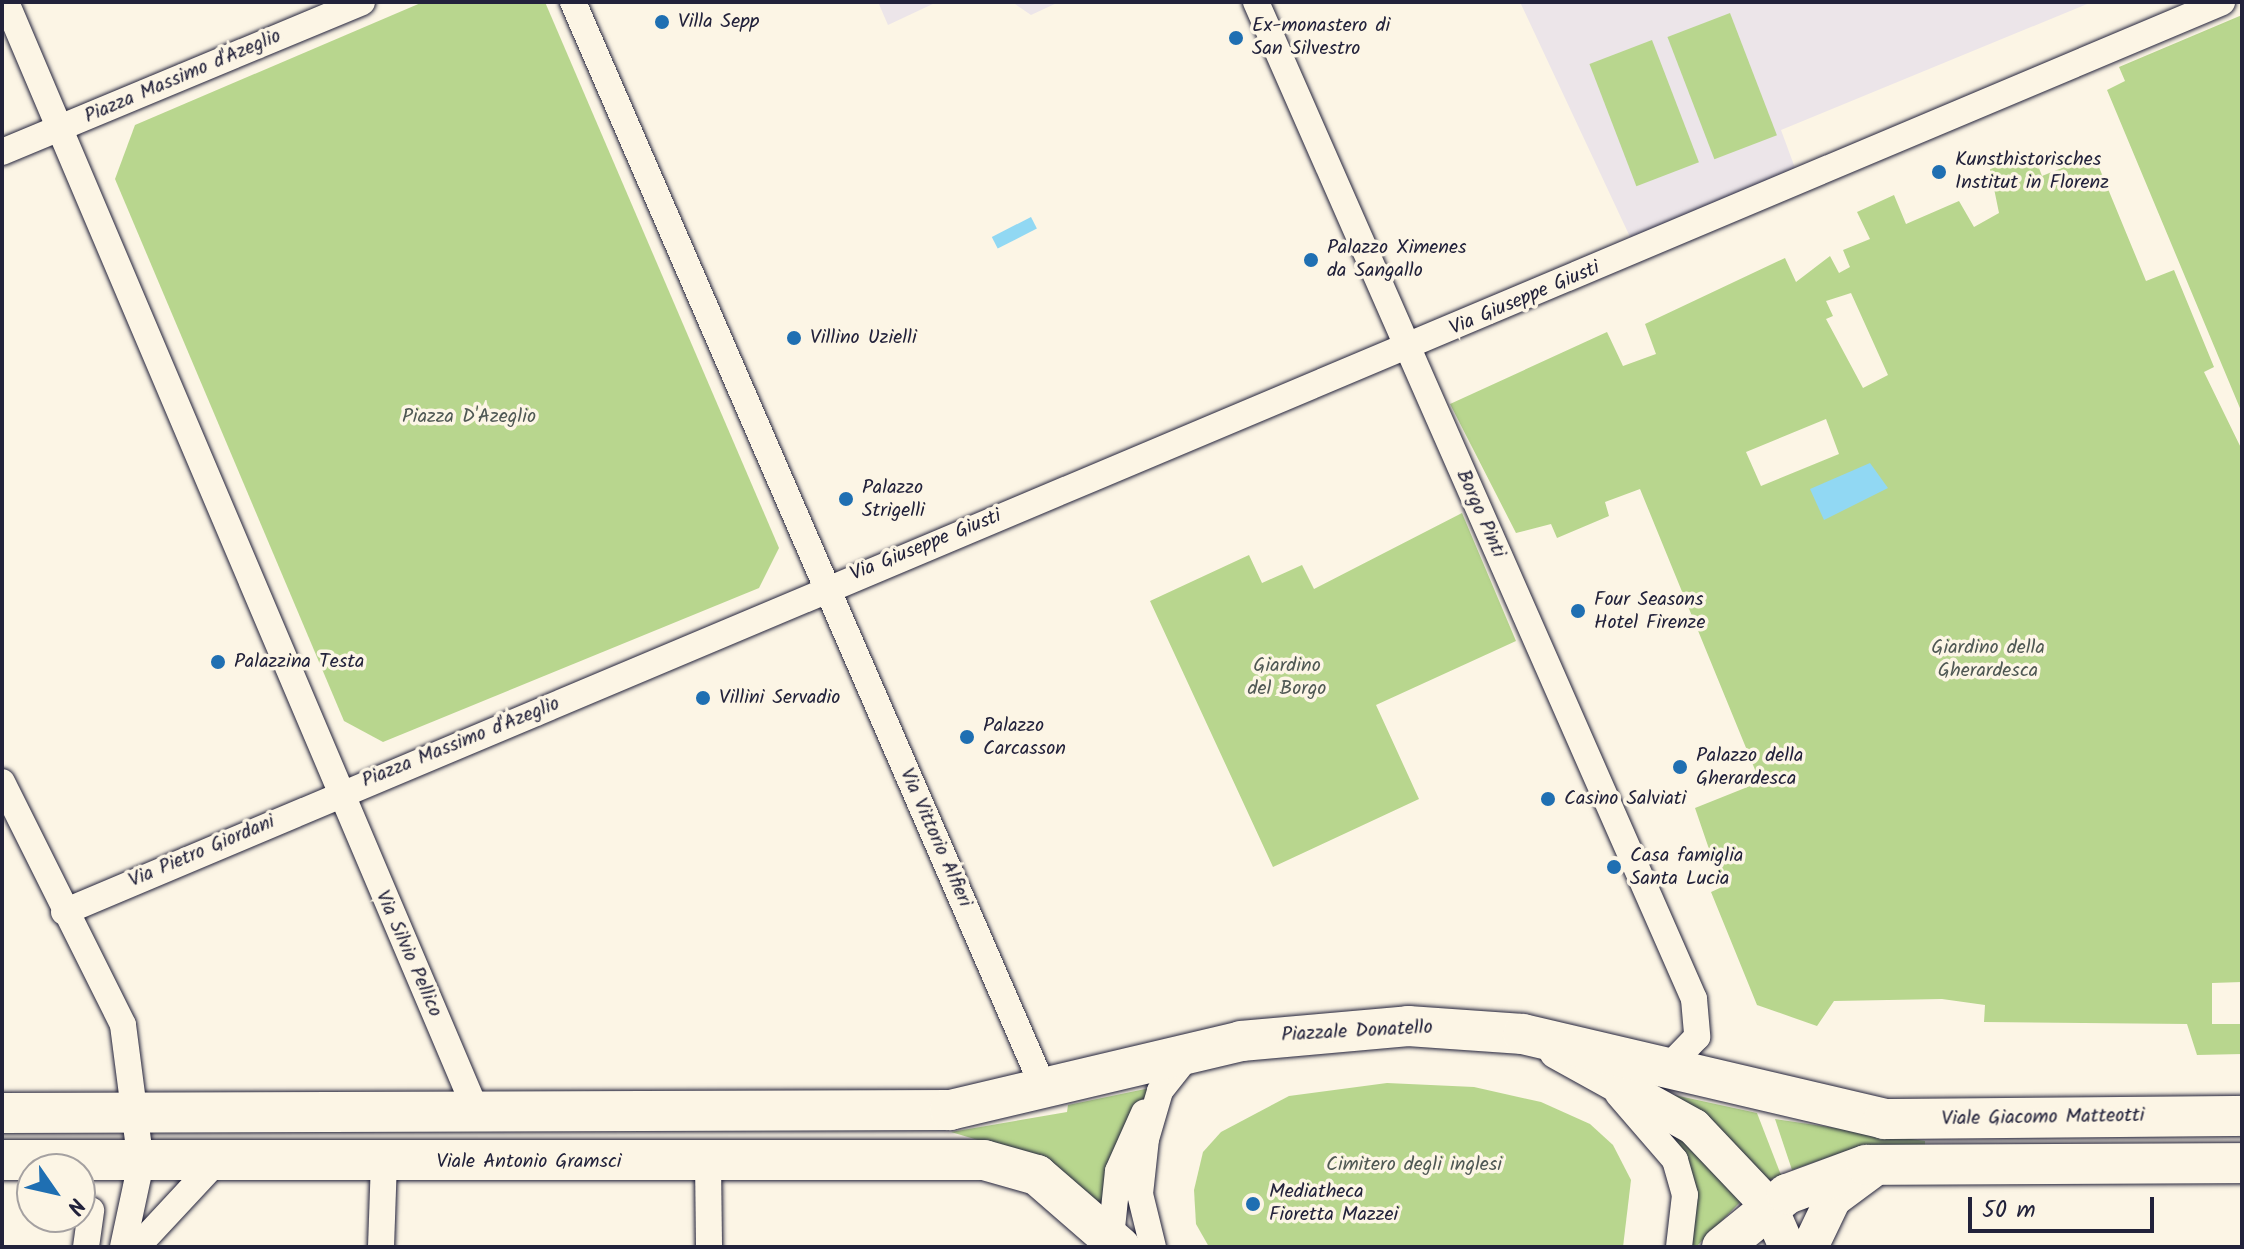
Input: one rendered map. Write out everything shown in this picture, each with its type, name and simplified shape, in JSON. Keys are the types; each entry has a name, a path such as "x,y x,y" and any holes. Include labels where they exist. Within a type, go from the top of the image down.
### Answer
{"main road":[{"name":"Piazzale Donatello","path":"1044,1089 1193,1050 1395,1026 1523,1034 1670,1065 1844,1114"},
{"path":"2,1113 138,1117 922,1112 1044,1089"},
{"name":"Viale Giacomo Matteotti","path":"1844,1114 1961,1120 2242,1116"},
{"name":"Viale Antonio Gramsci","path":"2,1160 141,1163 984,1160 1024,1168 1051,1184 1113,1244"},
{"path":"1722,1247 1769,1206 1851,1168 1895,1162 2242,1163"}],"street":[{"path":"2,152 62,127 6,2"},
{"name":"Piazza Massimo d'Azeglio","path":"362,2 62,127 339,793 825,588"},
{"path":"573,2 825,588"},
{"name":"Borgo Pinti","path":"1256,2 1694,999 1700,1027 1693,1046 1670,1065"},
{"name":"Via Giuseppe Giusti","path":"825,588 1407,349 2222,2"},
{"name":"Via Vittorio Alfieri","path":"825,588 1044,1089"},
{"path":"2,782 78,941 123,1025 131,1062 141,1163 123,1247"},
{"name":"Via Pietro Giordani","path":"64,912 339,793"},
{"name":"Via Silvio Pellico","path":"339,793 478,1115"},
{"name":"Piazzale Donatello","path":"1523,1034 1597,1070 1694,1127 1769,1206 1787,1247"},
{"path":"1113,1244 1124,1152 1160,1091 1193,1050"},
{"name":"Piazzale Donatello","path":"1597,1070 1675,1160 1685,1195 1679,1247"},
{"path":"1153,1247 1140,1194 1160,1091"},
{"path":"137,1247 217,1161"},
{"path":"381,1247 384,1162"},
{"path":"708,1162 709,1247"},
{"path":"1810,1247 1833,1199 1895,1162"}],"shaded area":[{"path":"878,2 937,2 888,25"},
{"path":"1012,2 1059,2 1031,15"},
{"path":"1520,2 2092,2 1781,130 1795,168 1631,239"}],"green space":[{"name":"Piazza D'Azeglio","path":"423,2 545,2 779,548 759,588 383,742 344,721 115,179 135,125"},
{"path":"1730,13 1777,135 1714,159 1667,37"},
{"path":"2242,15 2242,413 2107,90 2125,81 2119,67"},
{"path":"1652,40 1699,162 1636,186 1589,64"},
{"name":"Giardino della Gherardesca","path":"2033,152 2042,176 2094,155 2146,281 2174,270 2214,367 2204,372 2242,450 2242,982 2212,983 2212,1024 2242,1024 2242,1054 2197,1055 2187,1024 1984,1022 1985,1005 1942,999 1834,1001 1817,1026 1757,1005 1711,892 1722,887 1695,808 1760,782 1640,489 1605,502 1609,516 1557,538 1551,524 1516,533 1450,404 1607,332 1623,366 1656,354 1645,324 1785,258 1796,282 1830,256 1839,273 1850,267 1843,250 1870,239 1857,212 1894,195 1906,224 1959,201 1974,227 1999,213 1990,169","holes":["1851,293 1888,375 1863,388 1826,319 1833,316 1826,301","1826,419 1839,454 1761,486 1746,452"]},
{"name":"Giardino del Borgo","path":"1462,513 1516,641 1376,705 1419,799 1273,867 1150,601 1249,555 1262,583 1302,565 1314,589"},
{"name":"Cimitero degli inglesi","path":"1387,1083 1474,1087 1541,1102 1590,1124 1613,1145 1631,1180 1623,1247 1209,1247 1196,1224 1194,1190 1203,1152 1221,1132 1289,1096"},
{"path":"1150,1088 1126,1128 1105,1210 1045,1160 951,1132 1067,1112 1068,1105"},
{"path":"1642,1088 1757,1113 1781,1175 1763,1183"},
{"path":"1634,1099 1676,1127 1745,1197 1696,1247 1689,1247 1693,1229"},
{"path":"1775,1119 1925,1141 1925,1145 1849,1150 1792,1170"}],"water":[{"path":"1031,217 1037,229 998,249 992,237"},
{"path":"1870,463 1888,488 1824,520 1810,489"}],"place":[{"name":"Villa Sepp","path":"662,22"},
{"name":"Ex-monastero di San Silvestro","path":"1236,38"},
{"name":"Kunsthistorisches Institut in Florenz","path":"1939,172"},
{"name":"Palazzo Ximenes da Sangallo","path":"1311,260"},
{"name":"Villino Uzielli","path":"794,338"},
{"name":"Palazzo Strigelli","path":"846,499"},
{"name":"Four Seasons Hotel Firenze","path":"1578,611"},
{"name":"Palazzina Testa","path":"218,662"},
{"name":"Villini Servadio","path":"703,698"},
{"name":"Palazzo Carcasson","path":"967,737"},
{"name":"Palazzo della Gherardesca","path":"1680,767"},
{"name":"Casino Salviati","path":"1548,799"},
{"name":"Casa famiglia Santa Lucia","path":"1614,867"},
{"name":"Mediatheca Fioretta Mazzei","path":"1253,1204"}]}
